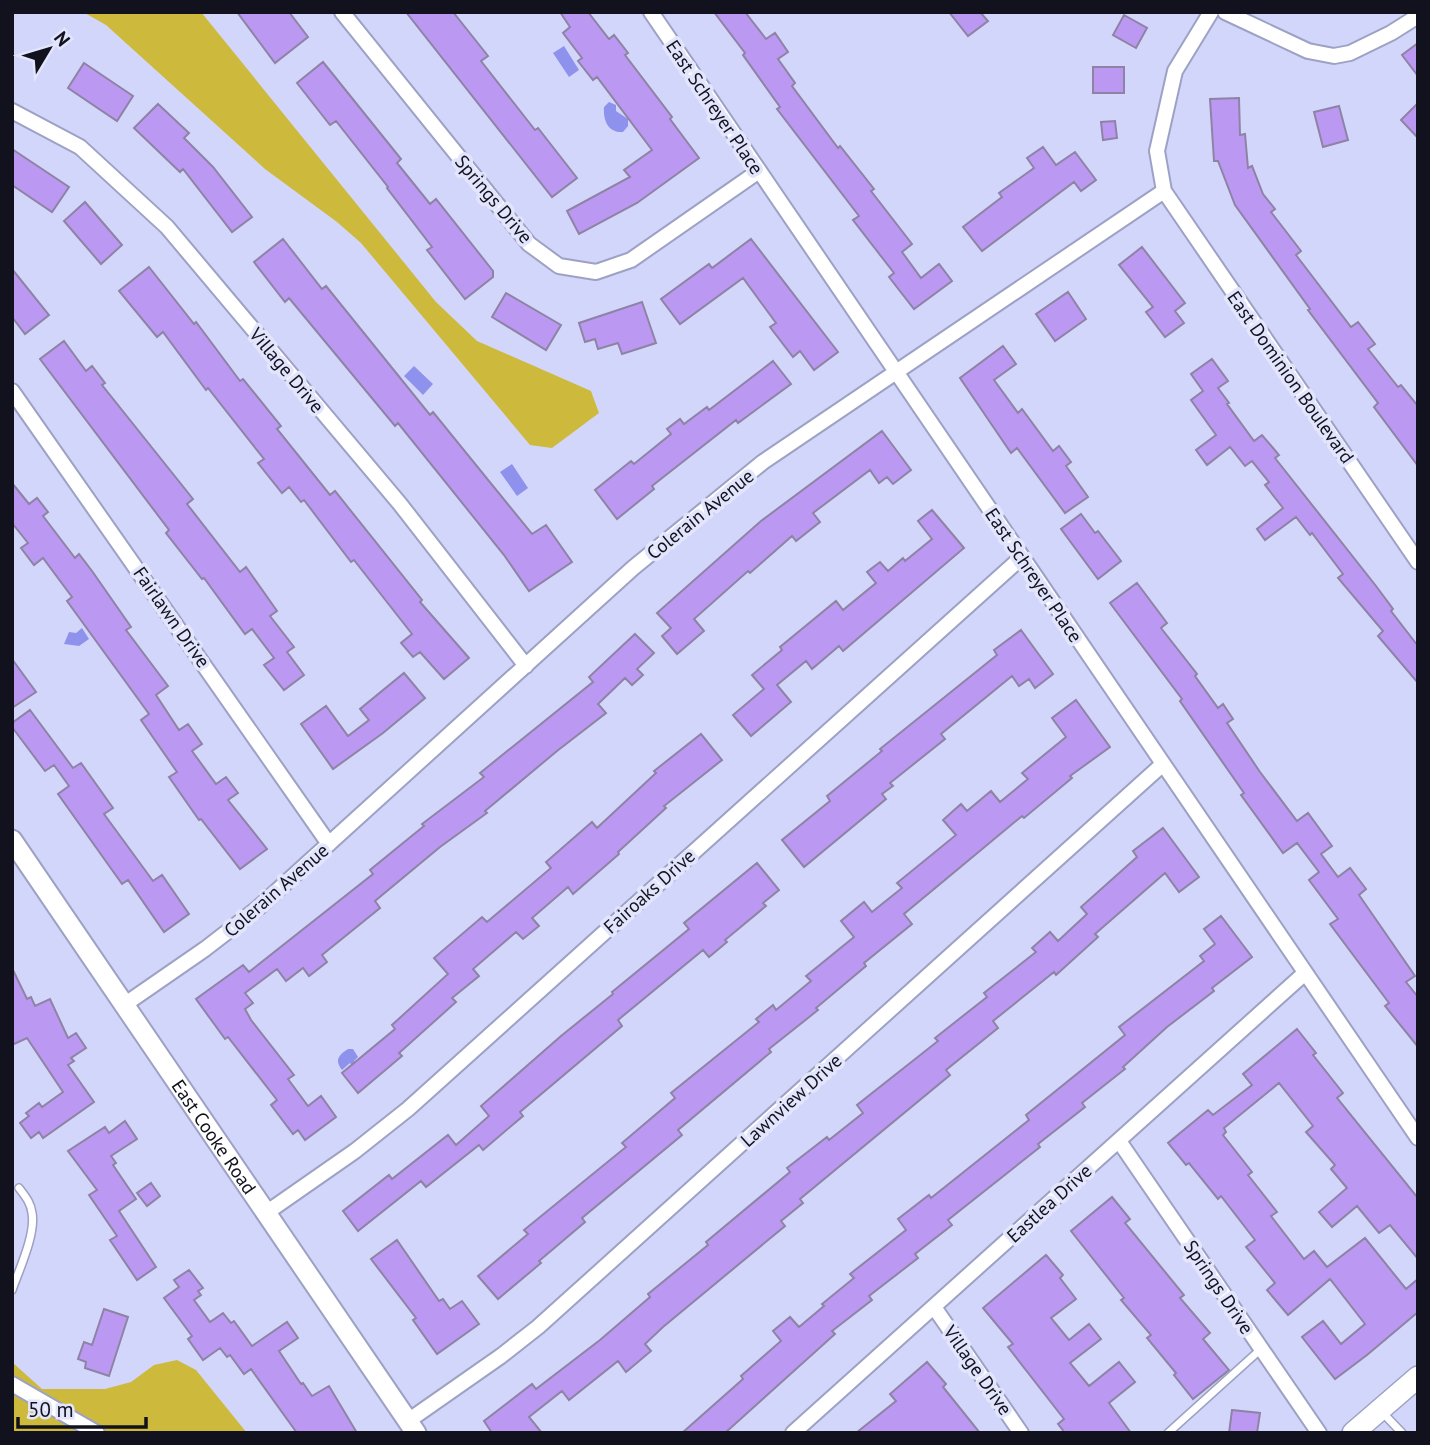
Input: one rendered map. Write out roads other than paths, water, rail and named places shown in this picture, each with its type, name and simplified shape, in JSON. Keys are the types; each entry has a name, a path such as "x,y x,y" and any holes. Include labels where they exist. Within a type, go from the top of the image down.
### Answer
{"main road":[{"name":"East Cooke Road","path":"12,840 412,1427"},
{"path":"1356,1432 1418,1377"}],"street":[{"name":"Springs Drive","path":"342,12 529,244 559,266 596,272 631,260 759,171"},
{"name":"East Schreyer Place","path":"651,12 1418,1138"},
{"path":"1164,191 1157,151 1175,71 1211,12"},
{"path":"1225,12 1308,51 1325,56 1350,53 1418,16"},
{"name":"Village Drive","path":"12,111 80,147 167,228 400,504 526,666"},
{"name":"Colerain Avenue","path":"124,1004 205,949 258,908 634,568 763,462 1164,191"},
{"name":"East Dominion Boulevard","path":"1164,191 1418,562"},
{"name":"Fairlawn Drive","path":"12,391 329,844"},
{"name":"Fairoaks Drive","path":"266,1213 355,1151 408,1109 1022,557"},
{"name":"Lawnview Drive","path":"412,1427 538,1327 1163,764"},
{"name":"Eastlea Drive","path":"793,1433 1305,973"},
{"name":"Springs Drive","path":"1119,1141 1319,1433"},
{"name":"Village Drive","path":"934,1307 1021,1433"},
{"path":"12,1384 97,1433"}],"lane":[{"path":"12,1290 32,1232 33,1214 28,1200 19,1188"},
{"path":"1168,1433 1261,1349"},
{"path":"1380,1409 1402,1433"}],"water":[{"path":"564,46 579,70 569,77 553,53"},
{"path":"609,102 616,105 616,111 628,119 628,126 623,132 610,128 604,117 604,107"},
{"path":"414,366 433,384 423,395 404,376"},
{"path":"512,464 528,488 517,496 500,472"},
{"path":"82,628 89,639 79,646 64,644 69,632 76,633"},
{"path":"348,1049 353,1049 358,1057 353,1067 350,1063 342,1070 338,1063 339,1058"}]}
